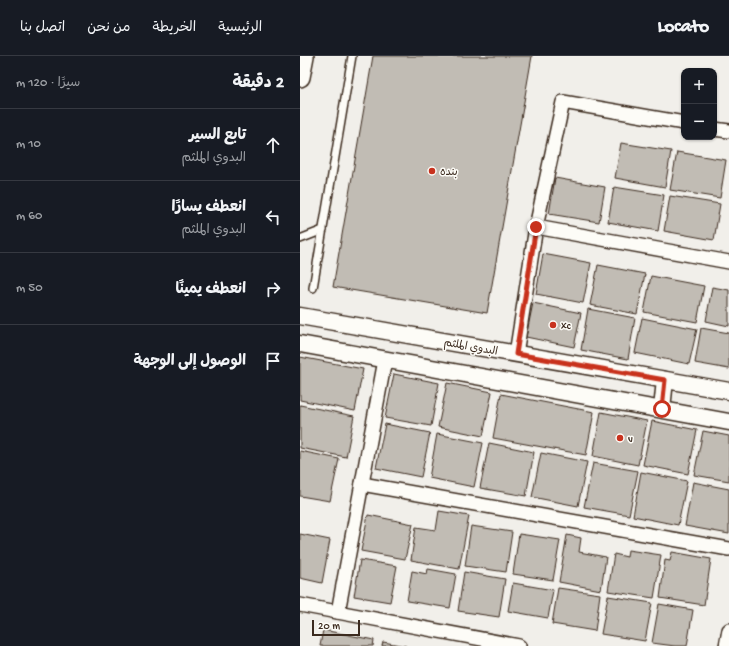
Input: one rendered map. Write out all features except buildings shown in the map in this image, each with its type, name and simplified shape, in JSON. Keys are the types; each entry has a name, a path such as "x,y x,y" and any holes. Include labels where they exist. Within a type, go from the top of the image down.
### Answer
{"main road":[{"path":"300,77 304,56"}],"street":[{"path":"516,354 536,227 564,102 681,123"},
{"path":"717,130 729,132"},
{"path":"536,227 729,262"},
{"name":"البدوي الملثم","path":"300,316 729,391"},
{"path":"300,344 729,422"},
{"path":"338,612 386,360"},
{"path":"662,409 665,380"},
{"path":"362,484 729,549"},
{"path":"300,605 519,646"},
{"path":"726,646 729,630"}],"lane":[{"path":"313,288 352,56"},
{"path":"300,239 323,230"}],"place":[{"name":"بنده","path":"432,171"},
{"name":"xc","path":"553,325"},
{"name":"v","path":"620,438"}],"route":[{"path":"536,227 516,354 665,380 662,409"}]}
